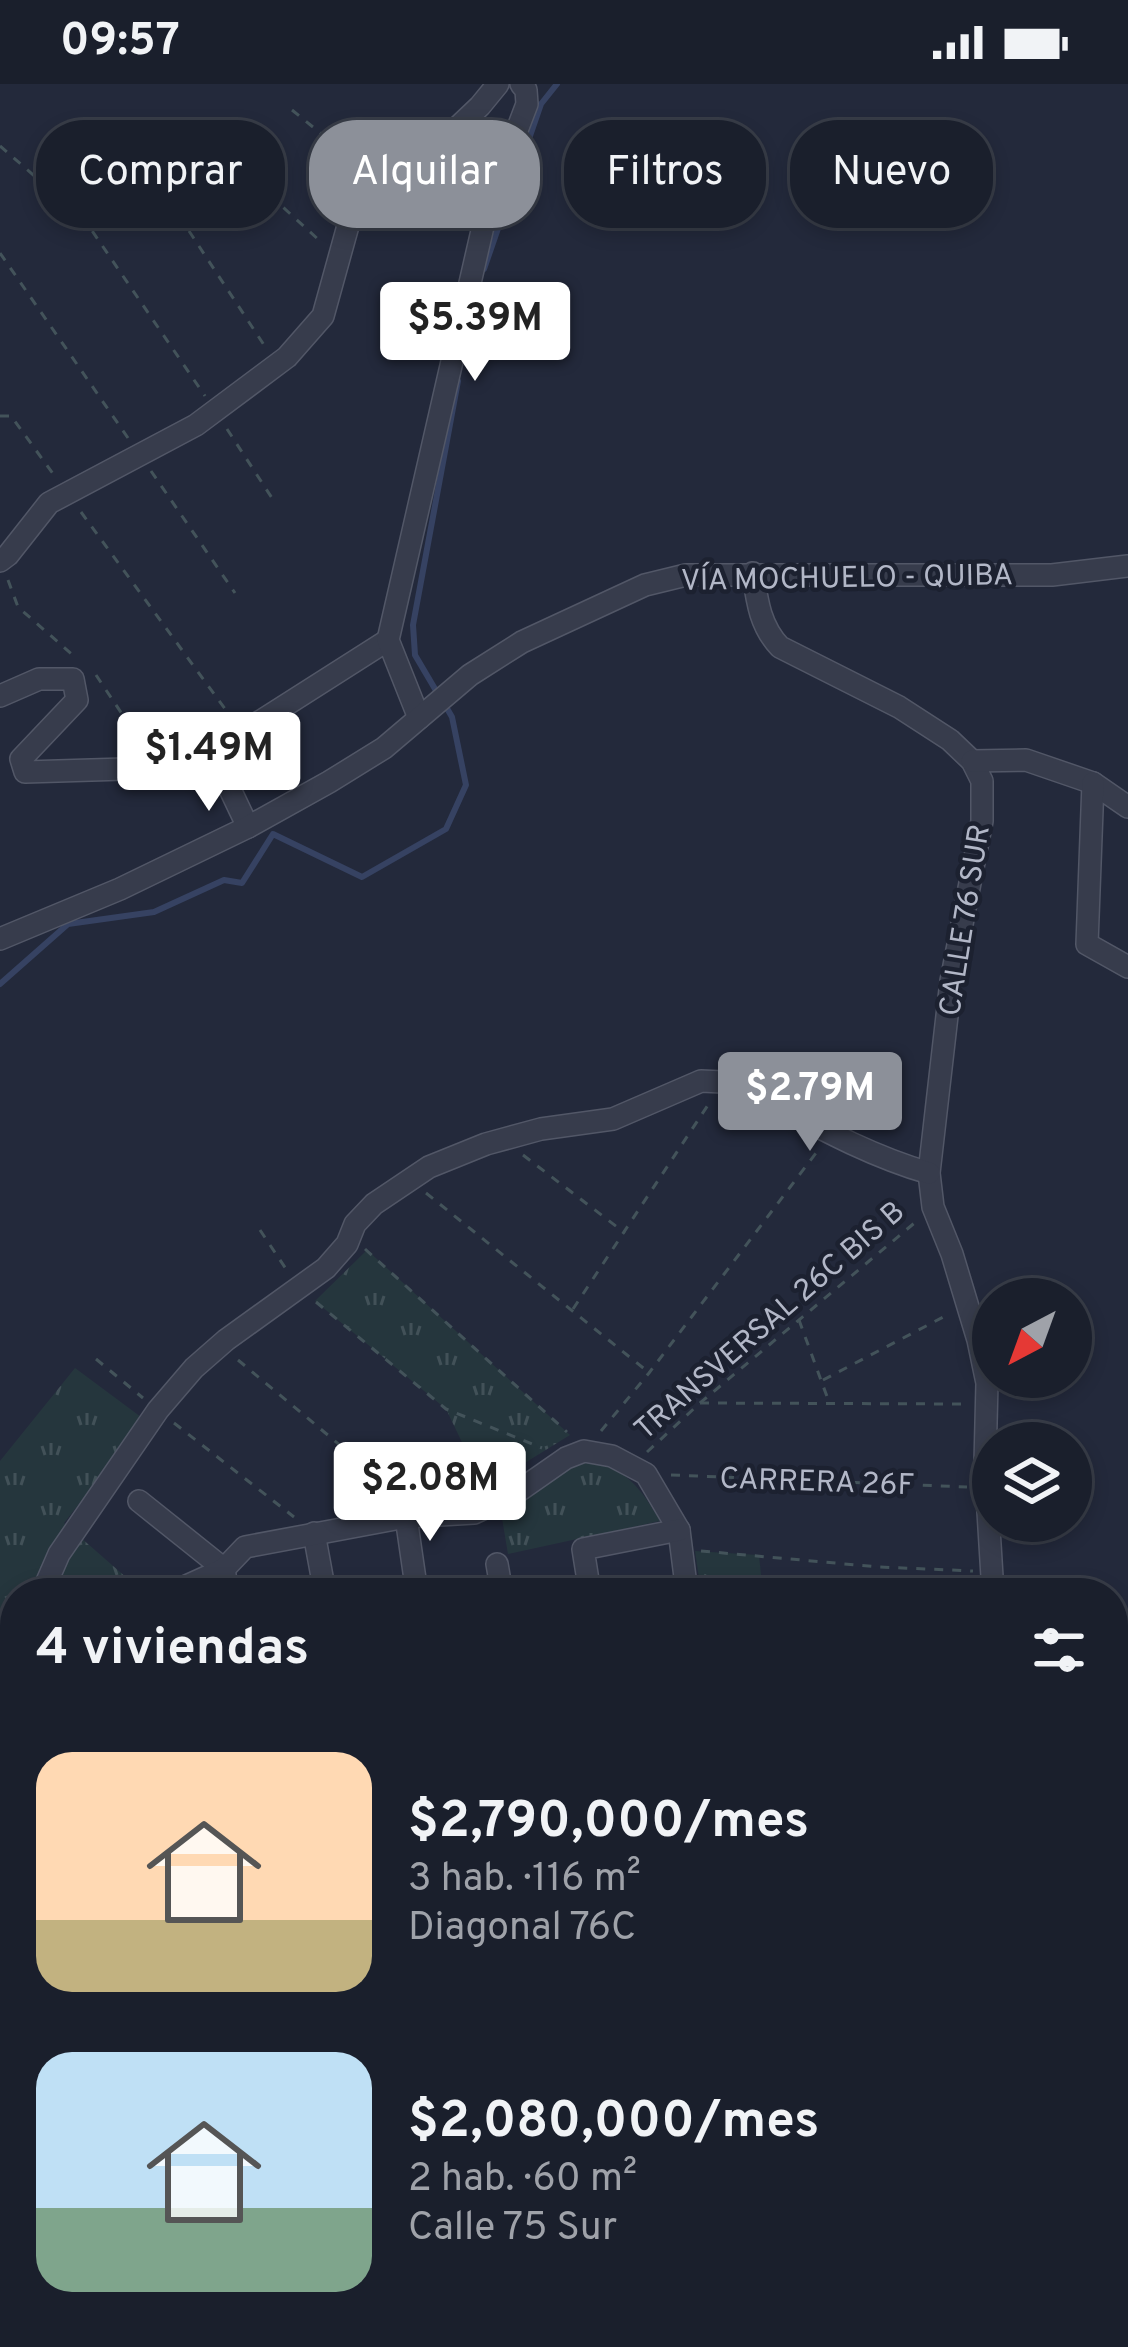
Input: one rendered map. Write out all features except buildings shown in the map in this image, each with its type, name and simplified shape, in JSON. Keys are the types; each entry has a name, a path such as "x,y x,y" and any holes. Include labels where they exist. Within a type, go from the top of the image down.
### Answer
{"street":[{"path":"465,120 498,84"},
{"path":"425,713 388,640 487,209 527,104 526,86"},
{"path":"0,560 49,502 196,424 306,337 323,316 347,228"},
{"name":"VÍA MOCHUELO - QUIBA","path":"0,939 120,889 248,827 384,748 451,691 522,642 645,585 686,574 1052,574 1128,566"},
{"path":"753,572 767,634 780,647 898,707 950,740 972,761 1026,760 1093,783 1128,807"},
{"path":"0,697 38,679 73,679 77,700 21,760 25,772 158,768 194,759 242,733 388,640"},
{"name":"CALLE 76 SUR","path":"972,761 982,781 982,821 951,981 929,1173 933,1207 952,1254 987,1383 986,1422"},
{"path":"1093,783 1087,944 1128,967"},
{"path":"228,785 248,827"},
{"path":"49,1578 59,1554 158,1410 194,1367 326,1268 374,1204 429,1168 541,1129 613,1119 712,1081 742,1087 889,1161 929,1173"},
{"path":"204,1578 224,1569 245,1547 406,1517 474,1514 575,1455 630,1465 681,1547 685,1578"},
{"path":"139,1502 224,1569 226,1578"},
{"path":"406,1517 415,1578"},
{"path":"314,1533 322,1578"},
{"name":"CALLE 76 SUR","path":"990,1542 993,1578"},
{"path":"588,1578 583,1549 681,1547"},
{"path":"497,1564 499,1578"}],"path":[{"path":"292,110 309,124"},
{"path":"0,146 84,219 272,498"},
{"path":"285,209 339,258"},
{"path":"189,231 277,364"},
{"path":"0,253 235,593"},
{"path":"0,416 11,416 242,733"},
{"path":"572,1310 625,1233 712,1081"},
{"path":"575,1455 649,1372 831,1133"},
{"path":"502,1140 625,1233"},
{"path":"411,1180 649,1372"},
{"name":"TRANSVERSAL 26C BIS B","path":"630,1465 933,1207"},
{"path":"260,1229 299,1288 446,1408 575,1455"},
{"path":"350,1236 575,1455"},
{"path":"823,1380 967,1304"},
{"path":"799,1319 829,1403"},
{"path":"220,1345 396,1492 406,1517"},
{"path":"96,1359 314,1533"},
{"path":"700,1403 986,1404"},
{"name":"CARRERA 26F","path":"630,1465 972,1487"},
{"path":"681,1547 963,1578"},
{"path":"681,1547 716,1578"}],"green space":[{"path":"367,1250 570,1435 484,1488 446,1409 315,1301"},
{"path":"75,1368 145,1420 64,1523 127,1578 0,1578 0,1461"},
{"path":"600,1462 635,1486 660,1521 508,1554 501,1512 569,1464"},
{"path":"695,1551 759,1555 761,1578 699,1578"}],"waterway":[{"path":"484,269 541,104 557,84"},
{"path":"438,694 415,655 413,625 458,381"},
{"path":"0,984 68,924 154,912 224,880 242,883 273,834 362,877 446,829 466,785 452,717 445,705"}]}
